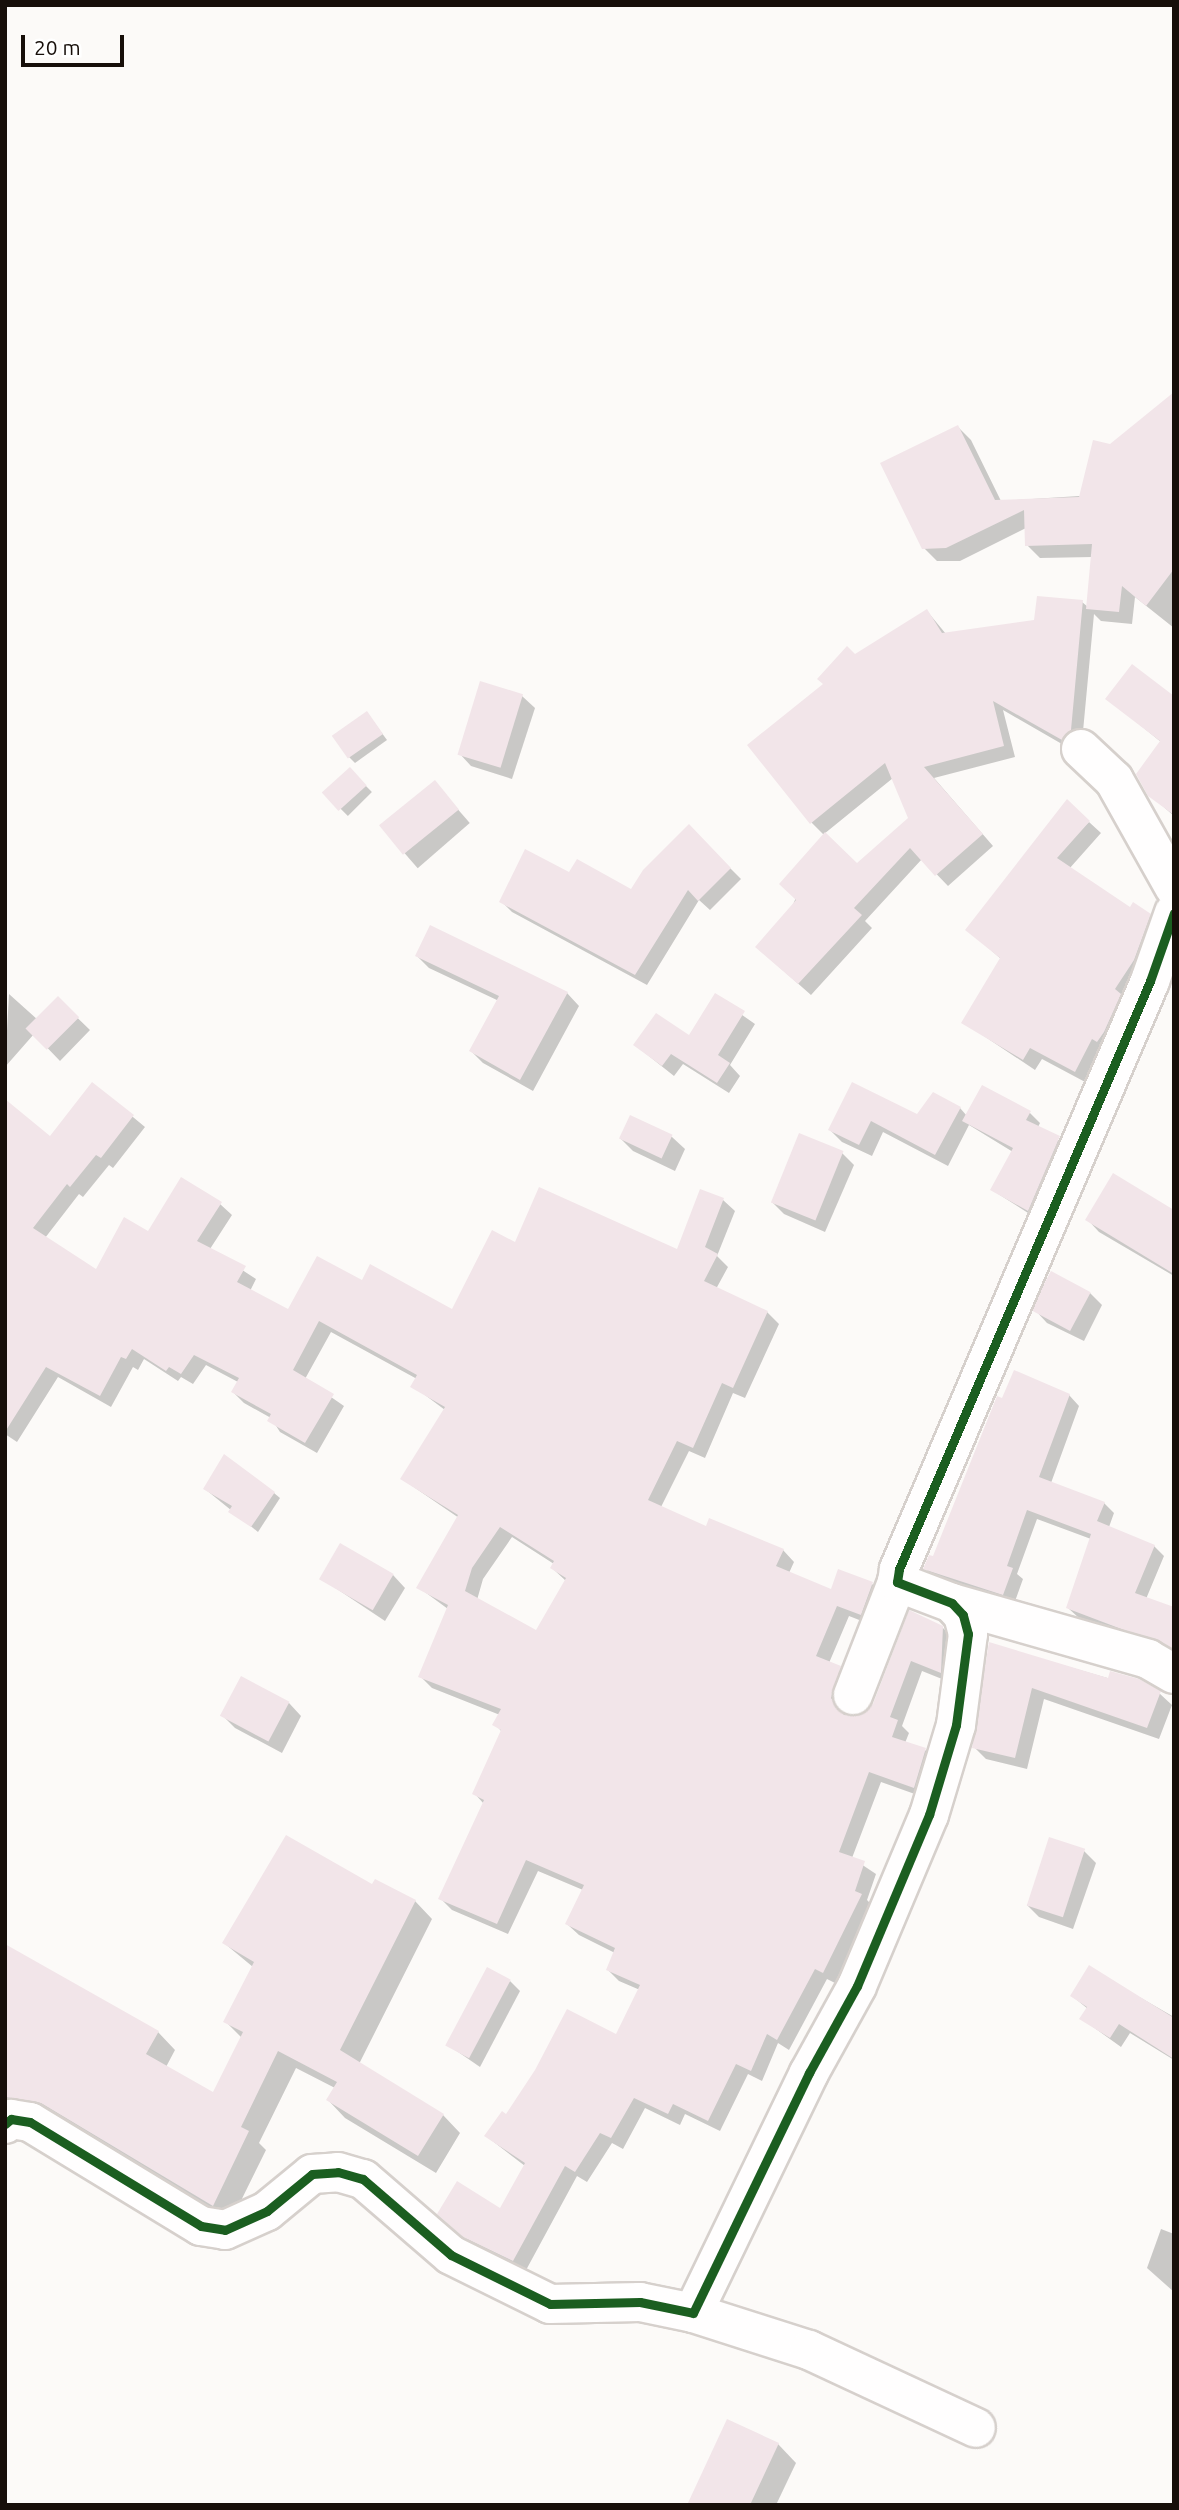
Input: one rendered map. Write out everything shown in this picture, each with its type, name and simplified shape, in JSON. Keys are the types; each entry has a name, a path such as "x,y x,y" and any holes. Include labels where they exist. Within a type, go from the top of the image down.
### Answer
{"street":[{"path":"1081,749 1114,780 1174,887"},
{"path":"853,1695 897,1582 1150,981 1174,913"},
{"path":"897,1582 952,1602 1148,1659 1174,1674"},
{"path":"693,2313 809,2073 857,1986 929,1815 956,1725 968,1634 963,1615 952,1602"},
{"path":"5,2124 11,2119 30,2122 201,2226 225,2230 267,2211 312,2174 338,2172 363,2179 451,2255 550,2304 640,2302 693,2313 809,2350 976,2428"}],"building":[{"path":"1174,392 1174,569 1146,606 1122,586 1119,612 1086,609 1092,544 1025,546 1024,510 946,548 922,549 880,463 958,425 995,500 1079,497 1093,440 1110,444"},
{"path":"1037,596 1083,600 1071,730 1062,740 993,701 1004,746 924,767 983,834 935,876 910,848 854,908 862,915 798,984 755,947 796,900 779,884 825,832 857,863 908,818 885,763 810,824 747,745 823,684 817,679 847,646 855,654 927,609 942,633 1034,620"},
{"path":"1132,664 1174,696 1174,815 1148,796 1136,774 1160,741 1105,699"},
{"path":"480,681 523,694 501,768 457,755"},
{"path":"367,711 383,734 348,759 332,736"},
{"path":"350,767 367,786 338,811 322,792"},
{"path":"435,780 459,810 403,855 379,825"},
{"path":"1067,799 1090,821 1057,858 1130,907 1133,902 1151,914 1134,960 1115,989 1121,994 1104,1032 1097,1042 1092,1039 1075,1072 1030,1048 1023,1060 961,1023 1000,958 965,930"},
{"path":"689,824 731,868 698,901 688,890 635,975 499,902 525,849 569,872 577,859 631,889 643,870"},
{"path":"430,925 568,992 520,1080 469,1051 499,996 415,956"},
{"path":"715,993 745,1011 718,1055 730,1063 717,1083 671,1054 662,1066 633,1045 656,1013 689,1035"},
{"path":"58,996 79,1017 47,1050 25,1029"},
{"path":"92,1082 134,1115 101,1158 96,1155 70,1187 67,1184 33,1228 96,1269 124,1217 148,1231 181,1177 222,1202 197,1241 246,1266 237,1282 288,1309 317,1256 362,1280 370,1264 452,1309 492,1230 515,1242 539,1187 677,1249 700,1189 724,1198 705,1247 718,1254 704,1281 768,1311 733,1388 722,1383 693,1448 677,1441 648,1500 706,1526 709,1518 784,1549 776,1566 831,1589 838,1569 873,1582 861,1615 837,1606 816,1656 841,1666 831,1698 844,1715 857,1716 873,1704 909,1610 943,1626 941,1673 911,1661 890,1717 898,1720 892,1737 926,1748 914,1788 869,1772 839,1852 865,1861 855,1891 862,1894 823,1973 815,1969 777,2040 767,2034 751,2071 736,2064 708,2121 673,2104 668,2114 634,2098 611,2138 600,2133 575,2172 565,2166 513,2261 463,2237 437,2214 457,2181 500,2208 525,2163 484,2136 502,2111 506,2114 535,2070 567,2009 616,2034 640,1985 606,1970 615,1948 565,1924 584,1885 526,1860 497,1924 438,1899 484,1800 472,1794 501,1730 492,1725 501,1709 418,1677 448,1605 416,1588 458,1515 400,1479 445,1407 410,1387 417,1375 319,1321 293,1370 334,1394 305,1443 267,1421 271,1414 231,1392 239,1378 194,1355 181,1374 169,1367 166,1371 132,1349 126,1359 121,1357 100,1396 46,1367 5,1432 5,1099 50,1136","holes":["500,1527 554,1561 550,1568 566,1578 536,1630 465,1591 472,1568"]},
{"path":"852,1082 917,1114 933,1092 961,1107 935,1155 871,1121 859,1145 828,1130"},
{"path":"982,1085 1031,1111 1026,1120 1060,1136 1028,1211 990,1190 1013,1148 962,1121"},
{"path":"630,1115 673,1135 662,1158 619,1139"},
{"path":"799,1133 844,1151 815,1221 771,1203"},
{"path":"1113,1173 1174,1210 1174,1274 1085,1220"},
{"path":"1051,1271 1091,1292 1070,1331 1030,1310"},
{"path":"1014,1370 1070,1394 1039,1477 1105,1502 1097,1521 1155,1545 1135,1593 1174,1607 1174,1649 1066,1608 1091,1534 1027,1510 1007,1566 1013,1568 1003,1595 923,1569 929,1555 933,1556 997,1396 1002,1398"},
{"path":"224,1454 275,1492 251,1527 228,1512 232,1506 203,1489"},
{"path":"340,1543 394,1574 373,1610 319,1579"},
{"path":"989,1642 1108,1678 1110,1671 1139,1679 1161,1691 1147,1728 1032,1688 1015,1758 972,1748"},
{"path":"241,1676 290,1702 268,1742 220,1716"},
{"path":"286,1835 372,1884 375,1879 416,1900 340,2050 444,2114 418,2156 326,2100 337,2082 278,2051 241,2127 249,2131 213,2206 41,2103 5,2097 5,1944 159,2031 146,2054 213,2092 243,2032 223,2022 254,1962 222,1943"},
{"path":"1049,1837 1085,1849 1063,1917 1027,1905"},
{"path":"1089,1965 1174,2018 1174,2059 1119,2024 1110,2038 1079,2019 1087,2007 1070,1996"},
{"path":"487,1967 511,1980 469,2058 445,2046"},
{"path":"727,2419 779,2443 750,2505 687,2505"}],"cycle path":[{"path":"5,2124 11,2119 30,2122 201,2226 225,2230 267,2211 312,2174 338,2172 363,2179 451,2255 550,2304 640,2302 693,2313 809,2073 857,1986 929,1815 956,1725 968,1634 963,1615 952,1603 897,1582 899,1569 1150,981 1174,913"}]}
